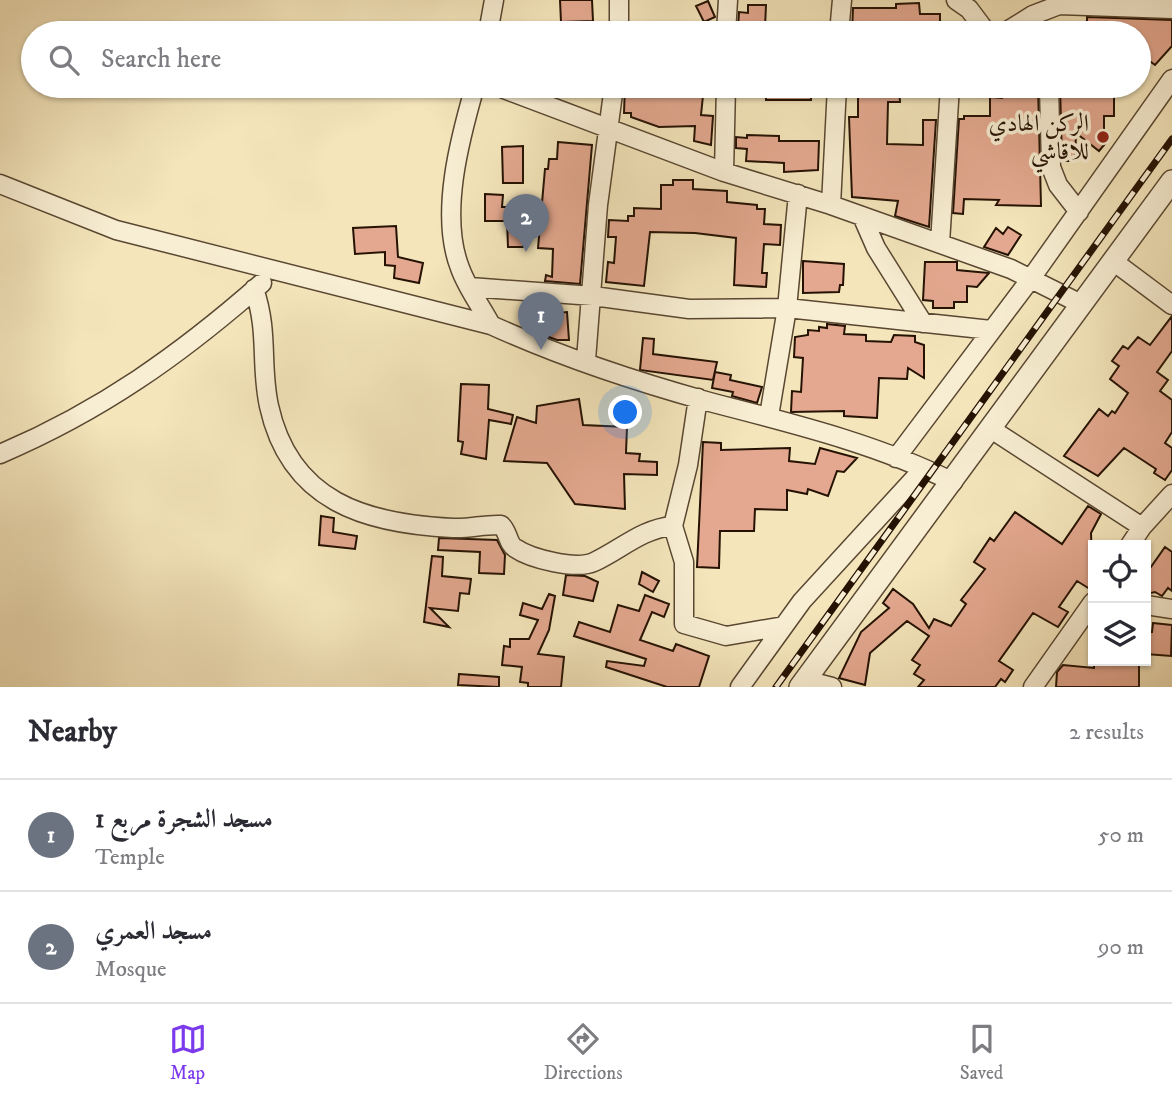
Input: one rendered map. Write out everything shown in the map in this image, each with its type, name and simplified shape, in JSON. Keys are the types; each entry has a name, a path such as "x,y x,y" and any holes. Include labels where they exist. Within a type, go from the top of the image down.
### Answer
{"street":[{"path":"490,21 494,0"},
{"path":"619,0 620,21"},
{"path":"727,21 728,0"},
{"path":"840,21 842,0"},
{"path":"956,0 969,9 978,21"},
{"path":"1025,21 1059,2 1172,9"},
{"path":"896,458 1032,278 1172,79"},
{"path":"472,98 456,163 454,250 470,288 491,325"},
{"path":"528,98 724,172 940,243 1032,278 1081,304"},
{"path":"586,360 598,205 613,98"},
{"path":"724,172 726,98"},
{"path":"831,205 836,98"},
{"path":"940,243 949,98"},
{"path":"1050,98 1053,176 1079,212"},
{"path":"832,687 802,683 953,482 1172,181"},
{"path":"0,184 116,230 491,325 537,346 586,360 648,384 769,416 896,458 953,482"},
{"path":"769,416 787,308 797,194"},
{"path":"862,216 876,248 923,323"},
{"path":"1113,261 1172,305"},
{"path":"0,454 62,425 150,373 179,353 275,271"},
{"path":"470,288 593,296 689,309 787,308 991,330"},
{"path":"254,289 265,337 268,404 274,426 293,464 307,482 329,500 363,514 426,526 456,528 501,525 515,548 538,560 568,563 591,563 654,527 673,526"},
{"path":"698,398 688,464 673,526 684,562 684,624 726,636 784,626"},
{"path":"991,429 1142,527"},
{"path":"740,687 784,626 855,541 898,500 923,469"},
{"path":"1133,540 1142,527 1169,503"},
{"path":"1033,687 1092,603"},
{"path":"1151,606 1172,608"}],"building":[{"path":"560,0 592,0 593,21 561,21"},
{"path":"708,1 715,17 704,21 696,6"},
{"path":"919,3 920,14 940,14 940,21 852,21 853,8 896,8 896,4"},
{"path":"748,5 766,5 765,21 738,21 739,12 748,13"},
{"path":"1087,17 1172,20 1172,46 1155,65 1151,62 1151,21 1087,21"},
{"path":"625,98 703,98 701,115 713,116 711,145 694,141 695,126 659,127 631,117 631,113 624,113"},
{"path":"766,98 811,98 811,100"},
{"path":"858,98 900,98 900,102 888,102 887,144 923,145 923,120 936,120 929,227 895,216 898,201 852,197 849,117 858,117"},
{"path":"990,98 1038,98 1041,206 996,205 999,200 964,199 963,214 953,213 959,119 964,119 964,116 990,116"},
{"path":"1060,98 1114,98 1114,116 1104,116 1104,134 1109,139 1099,151 1076,133 1075,161 1062,161"},
{"path":"747,135 779,136 779,141 819,141 818,170 784,172 784,163 746,161 747,149 736,148 736,137 747,138"},
{"path":"558,142 592,145 580,284 545,281 546,275 552,277 553,249 538,248 545,169 548,169 549,159 557,159"},
{"path":"523,146 523,183 503,183 502,147"},
{"path":"673,180 693,180 693,189 727,191 727,202 757,205 757,209 765,209 764,224 781,225 780,245 764,244 762,273 767,273 766,287 734,285 736,238 695,233 650,232 644,286 606,282 608,262 614,263 616,237 608,237 609,220 628,221 628,216 634,216 634,208 661,209 661,185 673,185"},
{"path":"485,194 503,195 502,207 523,207 523,247 508,247 507,221 485,221"},
{"path":"396,226 398,257 423,263 419,283 394,278 395,266 385,265 385,252 355,254 353,228"},
{"path":"1008,227 1021,235 1008,255 984,247 996,228 1003,234"},
{"path":"803,261 844,264 843,285 840,285 839,292 803,293"},
{"path":"925,262 957,262 957,270 989,273 977,287 967,286 967,302 954,302 954,308 933,308 933,301 923,300"},
{"path":"567,312 569,340 557,340 538,333 537,315"},
{"path":"1172,316 1172,351 1157,372 1168,380 1160,391 1172,400 1172,432 1165,443 1172,448 1172,470 1165,480 1154,473 1156,469 1124,448 1098,476 1064,456 1099,409 1108,416 1112,411 1115,413 1128,393 1110,379 1119,366 1112,361 1123,346 1128,349 1138,337 1150,345"},
{"path":"827,324 845,326 844,334 866,335 866,341 891,342 894,335 915,336 915,342 924,345 924,378 908,368 907,379 879,378 877,418 844,416 844,411 791,412 792,391 801,392 803,358 794,357 795,337 808,335 808,330 819,331 819,327 827,328"},
{"path":"643,338 654,339 653,354 717,362 713,380 640,370"},
{"path":"715,372 731,375 730,380 762,387 757,403 732,396 733,392 712,388"},
{"path":"461,384 489,385 488,409 513,415 511,424 489,420 486,459 461,454 463,442 458,441"},
{"path":"579,399 583,425 627,427 626,453 640,454 639,461 657,462 657,475 624,474 625,509 575,504 547,463 504,461 517,417 536,423 537,406"},
{"path":"703,442 721,443 721,450 790,448 789,461 815,464 820,448 857,458 844,472 837,471 828,496 808,489 807,494 787,490 787,510 755,509 754,531 720,531 719,568 697,567"},
{"path":"1088,506 1101,514 1091,533 1091,540 1088,540 1088,588 1077,581 1059,607 1068,612 1058,627 1033,613 999,661 1013,670 1005,682 1001,679 995,687 918,687 924,680 914,674 920,665 912,660 929,636 907,621 870,653 865,685 839,678 861,632 889,608 883,603 893,589 913,604 929,628 934,619 951,626 966,604 961,600 985,569 974,562 990,538 994,541 1015,512 1062,544"},
{"path":"321,516 334,518 333,532 357,536 355,549 319,545"},
{"path":"439,538 497,540 505,555 504,574 479,573 480,552 438,550"},
{"path":"1165,547 1172,552 1172,591 1168,588 1162,596 1151,593 1151,567"},
{"path":"432,556 443,557 442,576 471,579 469,594 460,593 458,611 430,608 449,627 424,622"},
{"path":"642,572 659,581 653,592 639,584"},
{"path":"566,575 585,576 598,582 593,601 563,595"},
{"path":"549,594 555,596 549,630 538,654 564,657 561,687 528,687 528,683 520,682 522,667 502,665 504,646 510,647 510,639 529,639 538,620 520,615 523,603 542,609"},
{"path":"645,595 669,604 664,617 652,612 640,640 673,651 676,644 709,656 699,687 667,687 606,667 607,661 644,666 646,659 574,636 579,622 610,632 618,605 639,611"},
{"path":"1153,623 1172,625 1171,656 1151,654"},
{"path":"1063,665 1094,668 1139,666 1139,687 1056,687 1057,672"},
{"path":"459,674 499,677 499,687 458,685"}],"railway":[{"path":"776,687 1172,139"}],"place":[{"name":"الركن الهادي للاقاشي","path":"1103,137"},
{"name":"مسجد العمري","path":"526,252"},
{"name":"مسجد الشجرة مربع 1","path":"541,350"}]}
